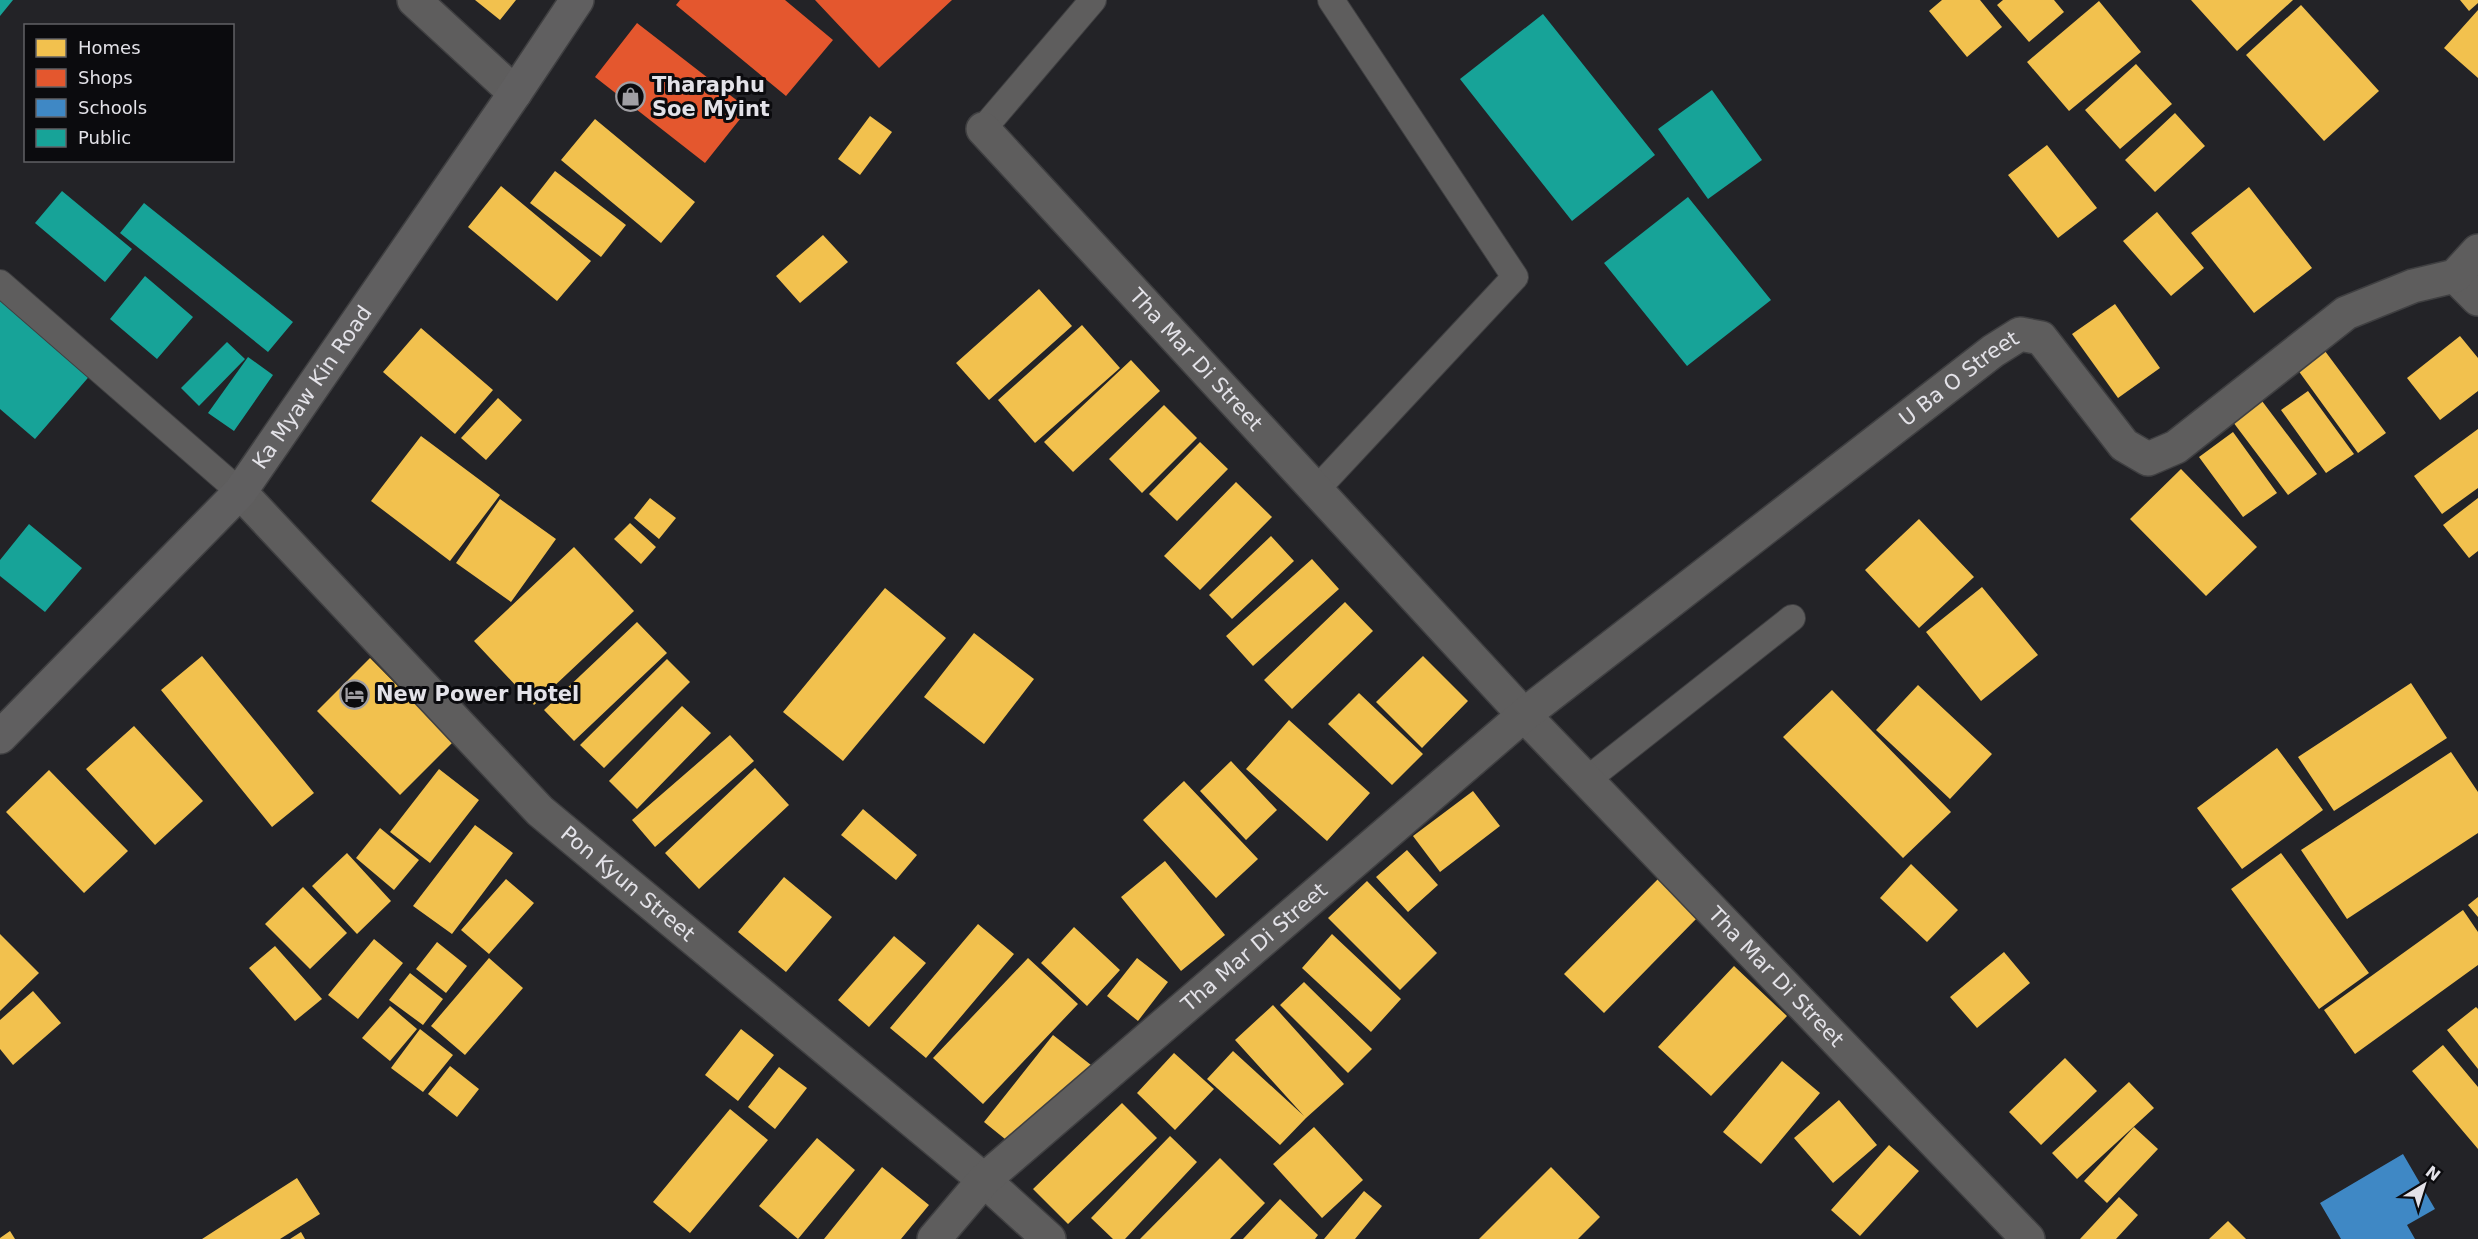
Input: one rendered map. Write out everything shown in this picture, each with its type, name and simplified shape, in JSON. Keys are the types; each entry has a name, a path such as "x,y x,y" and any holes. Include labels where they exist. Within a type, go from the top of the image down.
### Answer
{"main road":[{"name":"Ka Myaw Kin Road","path":"0,737 240,492 516,93 577,0"}],"street":[{"path":"414,0 516,93"},
{"name":"Tha Mar Di Street","path":"983,129 1524,715 2028,1239"},
{"path":"2478,251 2455,276 2478,299"},
{"name":"U Ba O Street","path":"1524,715 1993,351 2020,334 2041,338 2124,445 2148,459 2176,447 2346,313 2413,286 2455,276"},
{"name":"Pon Kyun Street","path":"240,492 540,811 984,1180 1049,1239"},
{"name":"Tha Mar Di Street","path":"934,1239 984,1180 1524,715"}],"lane":[{"name":"Tha Mar Di Street","path":"983,129 1093,0"},
{"path":"1317,489 1515,277 1331,0"},
{"path":"0,283 240,492"},
{"path":"1588,779 1791,618"}],"building: Homes":[{"path":"475,0 516,0 500,20"},
{"path":"1942,0 1980,0 2002,27 1967,57 1929,11"},
{"path":"2003,0 2054,0 2064,12 2029,42 1997,5"},
{"path":"2191,0 2293,0 2237,51"},
{"path":"2460,0 2478,0 2478,3 2469,11"},
{"path":"2099,1 2141,52 2069,111 2027,62"},
{"path":"2301,5 2379,91 2324,141 2246,55"},
{"path":"2478,10 2478,78 2444,48"},
{"path":"2136,64 2172,104 2120,149 2085,110"},
{"path":"2175,113 2205,146 2155,192 2125,160"},
{"path":"870,116 892,132 860,175 838,159"},
{"path":"595,119 695,202 661,243 561,160"},
{"path":"2047,145 2097,208 2058,238 2008,175"},
{"path":"555,171 626,225 601,257 530,203"},
{"path":"501,186 591,261 557,301 468,227"},
{"path":"2249,187 2312,268 2254,313 2191,233"},
{"path":"2157,212 2204,268 2171,296 2123,241"},
{"path":"823,235 848,262 800,303 776,276"},
{"path":"1039,289 1072,326 989,400 956,363"},
{"path":"2115,304 2160,368 2118,398 2072,334"},
{"path":"1082,325 1120,368 1035,443 998,400"},
{"path":"421,328 493,390 455,434 383,372"},
{"path":"2460,336 2478,358 2478,391 2440,420 2407,378"},
{"path":"2322,347 2386,433 2358,453 2295,366"},
{"path":"1131,360 1160,391 1073,472 1044,442"},
{"path":"2308,391 2354,454 2326,473 2281,410"},
{"path":"498,398 522,420 486,460 461,438"},
{"path":"2262,401 2317,474 2288,495 2233,422"},
{"path":"1164,405 1197,438 1142,493 1109,459"},
{"path":"2478,429 2478,488 2442,514 2414,476"},
{"path":"2233,432 2277,493 2243,517 2199,457"},
{"path":"421,436 500,495 450,561 371,501"},
{"path":"1200,442 1228,469 1177,521 1149,494"},
{"path":"2181,469 2257,547 2206,596 2130,519"},
{"path":"1236,482 1272,517 1200,590 1164,556"},
{"path":"650,498 676,518 659,539 634,518"},
{"path":"2478,498 2478,551 2469,558 2443,525"},
{"path":"500,499 556,539 511,602 456,563"},
{"path":"1919,519 1974,577 1919,628 1865,570"},
{"path":"630,523 656,547 641,564 614,539"},
{"path":"1271,536 1294,561 1232,619 1209,595"},
{"path":"574,547 634,611 534,705 474,641"},
{"path":"1312,559 1339,589 1253,666 1226,636"},
{"path":"1982,587 2038,655 1981,701 1926,632"},
{"path":"885,588 946,638 843,761 783,712"},
{"path":"1345,602 1373,631 1292,709 1264,680"},
{"path":"637,622 667,653 574,741 544,710"},
{"path":"974,633 1034,679 984,744 924,697"},
{"path":"202,656 314,793 272,827 161,690"},
{"path":"1423,656 1468,701 1422,748 1376,702"},
{"path":"370,658 453,742 400,795 317,711"},
{"path":"667,659 690,682 604,768 580,745"},
{"path":"2411,683 2447,738 2334,811 2298,757"},
{"path":"1918,685 1992,754 1950,799 1876,730"},
{"path":"1832,690 1951,812 1903,858 1783,737"},
{"path":"1359,693 1423,754 1392,785 1328,724"},
{"path":"682,706 711,733 637,809 609,781"},
{"path":"1289,720 1370,793 1327,841 1246,769"},
{"path":"134,726 203,801 155,845 86,769"},
{"path":"730,735 754,761 655,847 632,820"},
{"path":"2277,748 2323,810 2242,869 2197,808"},
{"path":"2451,752 2478,792 2478,833 2347,919 2301,850"},
{"path":"1231,761 1277,810 1246,840 1200,791"},
{"path":"755,768 789,805 699,889 665,853"},
{"path":"439,769 479,800 430,863 390,832"},
{"path":"49,770 128,851 84,893 6,812"},
{"path":"1184,781 1258,859 1216,898 1143,820"},
{"path":"1473,791 1500,826 1440,872 1413,836"},
{"path":"863,809 917,855 896,880 841,835"},
{"path":"475,825 513,853 452,934 413,906"},
{"path":"380,828 419,860 394,890 356,858"},
{"path":"1407,850 1438,885 1408,912 1376,877"},
{"path":"347,853 391,901 357,934 312,886"},
{"path":"2281,853 2369,973 2319,1009 2231,889"},
{"path":"1165,861 1225,935 1181,971 1121,897"},
{"path":"1911,864 1958,910 1927,942 1880,898"},
{"path":"784,877 832,917 786,972 738,932"},
{"path":"506,879 534,903 489,954 461,930"},
{"path":"1658,879 1697,918 1604,1013 1564,974"},
{"path":"1367,881 1437,953 1400,990 1328,918"},
{"path":"303,887 347,933 310,969 265,924"},
{"path":"2478,897 2478,917 2468,905"},
{"path":"2463,910 2478,932 2478,965 2355,1054 2324,1010"},
{"path":"978,924 1014,954 926,1058 890,1028"},
{"path":"1074,927 1120,970 1087,1006 1041,963"},
{"path":"0,934 39,973 0,1011"},
{"path":"1332,934 1401,999 1371,1032 1302,968"},
{"path":"894,936 926,963 869,1027 838,1000"},
{"path":"374,939 403,963 358,1019 328,995"},
{"path":"437,942 467,966 446,993 416,969"},
{"path":"275,946 322,999 295,1021 249,968"},
{"path":"2004,952 2030,983 1977,1028 1950,997"},
{"path":"489,958 523,988 465,1055 431,1026"},
{"path":"1028,958 1078,1004 983,1104 933,1058"},
{"path":"1137,958 1168,982 1138,1021 1107,996"},
{"path":"1734,966 1787,1016 1711,1096 1658,1047"},
{"path":"410,973 443,999 423,1025 389,1000"},
{"path":"1304,982 1372,1049 1348,1073 1280,1005"},
{"path":"33,991 61,1023 13,1065 0,1049 0,1020"},
{"path":"1273,1005 1344,1084 1280,1145 1207,1079 1233,1051 1304,1116 1235,1040"},
{"path":"390,1006 417,1029 390,1061 362,1038"},
{"path":"2476,1007 2478,1009 2478,1069 2447,1030"},
{"path":"420,1029 453,1055 423,1092 391,1068"},
{"path":"741,1029 774,1055 738,1101 705,1075"},
{"path":"1053,1035 1091,1065 1021,1152 984,1122"},
{"path":"2443,1045 2478,1087 2478,1149 2412,1071"},
{"path":"1174,1053 1214,1089 1175,1130 1137,1093"},
{"path":"2065,1058 2097,1091 2041,1145 2009,1112"},
{"path":"1782,1061 1820,1093 1761,1164 1723,1132"},
{"path":"450,1066 479,1089 457,1117 428,1094"},
{"path":"779,1067 807,1088 775,1129 748,1107"},
{"path":"2129,1082 2154,1108 2077,1179 2052,1153"},
{"path":"1839,1100 1877,1145 1833,1183 1794,1138"},
{"path":"1122,1103 1157,1138 1068,1224 1033,1189"},
{"path":"730,1109 768,1140 690,1233 653,1202"},
{"path":"1314,1127 1363,1180 1322,1218 1273,1164"},
{"path":"2134,1127 2158,1149 2107,1203 2084,1181"},
{"path":"1170,1136 1197,1162 1125,1239 1113,1239 1091,1218"},
{"path":"817,1138 855,1170 798,1239 759,1206"},
{"path":"1889,1145 1919,1171 1860,1236 1831,1210"},
{"path":"1220,1158 1265,1203 1230,1239 1140,1239"},
{"path":"882,1167 929,1205 901,1239 824,1239"},
{"path":"1551,1167 1600,1217 1578,1239 1479,1239"},
{"path":"297,1178 320,1214 280,1239 202,1239"},
{"path":"1364,1191 1382,1206 1355,1239 1324,1239"},
{"path":"2119,1197 2138,1215 2116,1239 2080,1239"},
{"path":"1280,1199 1318,1235 1315,1239 1243,1239"},
{"path":"2228,1221 2246,1239 2209,1239"},
{"path":"10,1231 15,1239 0,1239 0,1238"},
{"path":"301,1232 305,1239 290,1239"}],"building: Shops":[{"path":"680,0 785,0 833,40 786,96 676,5"},
{"path":"815,0 952,0 879,68"},
{"path":"637,23 748,109 705,163 595,77"}],"building: Schools":[{"path":"2403,1154 2435,1209 2407,1225 2415,1239 2341,1239 2320,1203"}],"building: Public":[{"path":"0,0 13,0 0,16"},
{"path":"1543,14 1655,155 1572,221 1460,79"},
{"path":"1712,90 1762,160 1708,199 1658,129"},
{"path":"62,191 132,249 105,282 35,223"},
{"path":"1688,197 1771,300 1687,366 1604,263"},
{"path":"144,203 293,322 268,352 120,233"},
{"path":"145,276 193,317 157,359 110,319"},
{"path":"0,295 93,372 35,439 0,409"},
{"path":"227,342 245,359 199,406 181,388"},
{"path":"248,357 273,375 234,431 208,413"},
{"path":"29,524 82,568 45,612 0,576 0,560"}],"place":[{"name":"Tharaphu Soe Myint","path":"631,97"},
{"name":"New Power Hotel","path":"355,694"}]}
